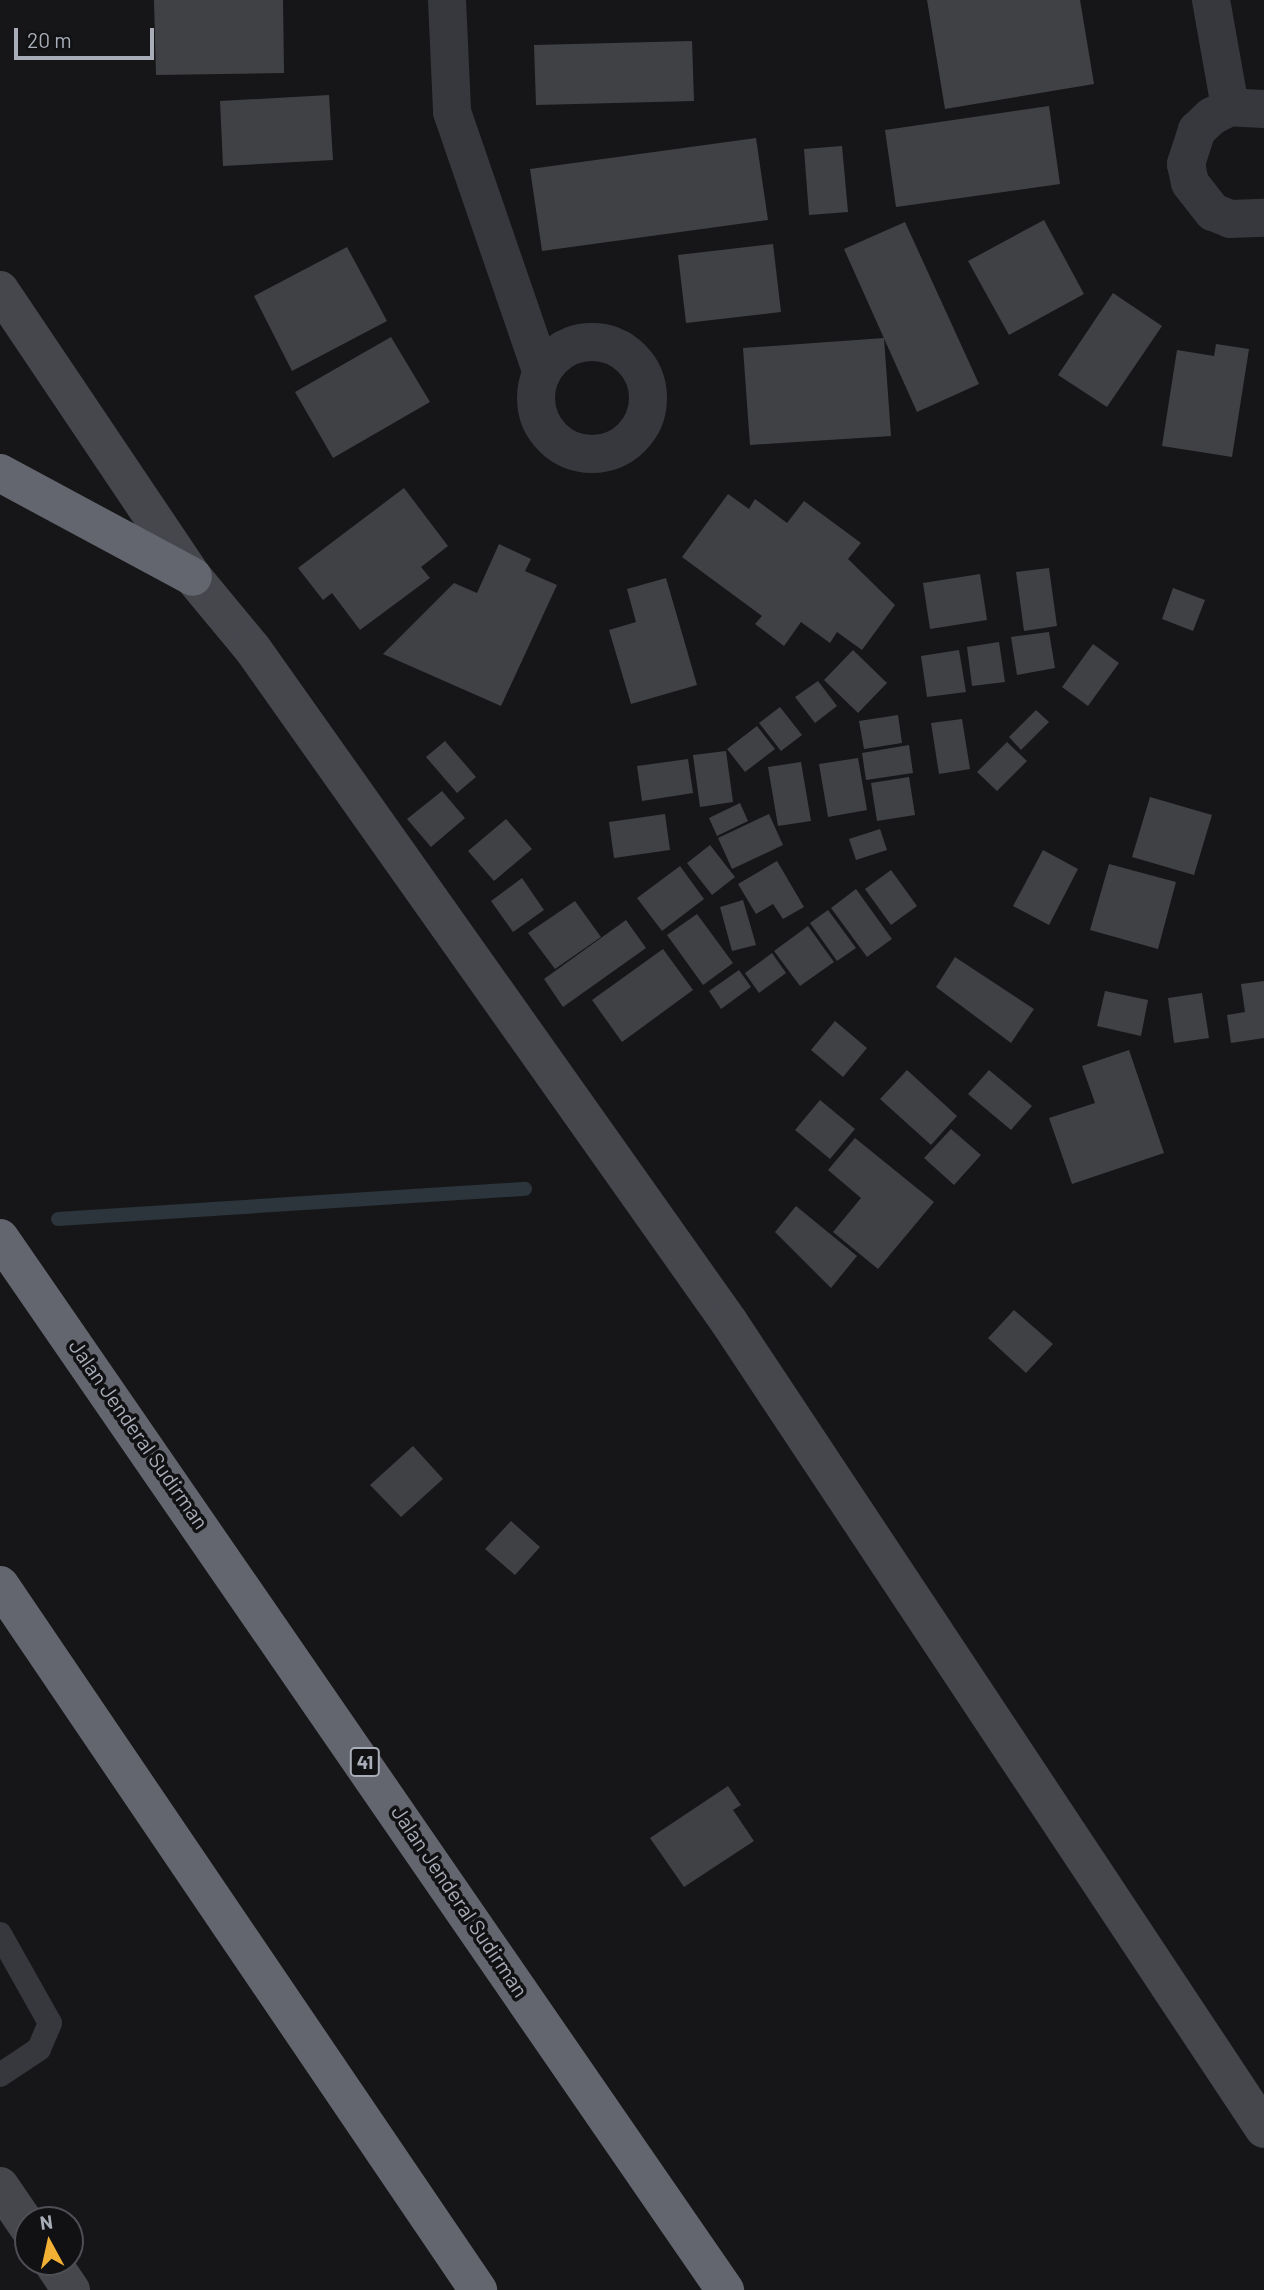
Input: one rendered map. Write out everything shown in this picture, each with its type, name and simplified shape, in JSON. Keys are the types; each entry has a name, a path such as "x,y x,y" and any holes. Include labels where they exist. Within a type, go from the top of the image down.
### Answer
{"highway":[{"path":"0,473 192,577"},
{"name":"Jalan Jenderal Sudirman","path":"0,1238 725,2290"},
{"path":"0,1585 478,2290"}],"street":[{"path":"447,0 452,111 542,373"},
{"path":"1211,0 1247,108 1197,130 1186,164 1190,183 1213,212 1230,219 1264,218"},
{"path":"0,290 192,577 252,648 729,1322 1264,2129"},
{"path":"0,2186 14,2206"}],"lane":[{"path":"0,1934 50,2023 39,2049 0,2074"}],"building":[{"path":"154,0 283,0 284,73 156,75"},
{"path":"927,0 1080,0 1094,84 945,109"},
{"path":"692,41 694,101 536,105 534,45"},
{"path":"329,95 333,160 223,166 220,101"},
{"path":"1049,106 1060,184 896,207 885,130"},
{"path":"756,138 768,220 542,251 530,169"},
{"path":"842,146 848,212 809,215 804,149"},
{"path":"1044,220 1084,294 1009,335 968,261"},
{"path":"905,222 979,384 917,412 844,249"},
{"path":"773,244 781,312 686,323 678,255"},
{"path":"347,247 387,321 292,371 254,296"},
{"path":"1113,293 1162,326 1107,407 1058,375"},
{"path":"391,337 430,402 333,458 295,392"},
{"path":"884,338 891,436 750,445 743,348"},
{"path":"1216,344 1249,349 1232,457 1162,446 1177,350 1214,356"},
{"path":"404,488 448,546 421,567 430,578 360,630 332,593 323,600 298,568"},
{"path":"728,494 749,509 755,499 787,523 804,501 861,543 848,559 895,605 862,650 837,632 830,643 801,622 784,646 755,624 762,616 682,557"},
{"path":"499,544 531,559 525,571 557,585 501,706 383,654 454,583 477,593"},
{"path":"1049,568 1057,626 1024,631 1016,572"},
{"path":"980,574 987,620 930,629 923,583"},
{"path":"666,578 697,685 631,704 609,630 636,622 627,589"},
{"path":"1173,588 1205,600 1193,631 1162,619"},
{"path":"1049,632 1055,668 1017,675 1011,637"},
{"path":"999,642 1005,682 972,686 967,647"},
{"path":"1093,644 1119,663 1088,706 1062,687"},
{"path":"853,650 887,683 858,713 824,680"},
{"path":"959,650 966,692 927,697 921,656"},
{"path":"818,681 837,706 815,723 795,697"},
{"path":"780,707 802,735 781,751 759,723"},
{"path":"1036,710 1049,722 1021,750 1009,737"},
{"path":"898,715 902,743 864,749 859,721"},
{"path":"962,719 970,769 939,774 931,723"},
{"path":"757,726 775,749 745,772 727,749"},
{"path":"445,741 476,777 457,793 426,757"},
{"path":"1007,742 1027,761 997,791 977,772"},
{"path":"909,745 913,773 866,780 862,753"},
{"path":"726,751 733,802 700,807 693,755"},
{"path":"858,758 867,810 828,817 819,764"},
{"path":"688,759 693,793 642,801 637,766"},
{"path":"801,762 811,821 778,826 768,767"},
{"path":"909,777 915,815 877,821 871,783"},
{"path":"442,791 465,818 431,847 407,819"},
{"path":"1150,797 1212,815 1194,875 1132,857"},
{"path":"740,803 748,821 717,836 709,818"},
{"path":"665,814 670,850 614,858 609,822"},
{"path":"769,814 783,845 732,869 718,838"},
{"path":"506,819 532,849 494,881 468,851"},
{"path":"880,829 887,850 856,860 849,839"},
{"path":"710,845 735,877 712,895 687,863"},
{"path":"1043,850 1078,869 1049,925 1013,906"},
{"path":"777,861 804,907 783,919 773,904 756,914 738,884"},
{"path":"1109,864 1176,882 1158,949 1090,930"},
{"path":"680,866 704,899 662,931 637,898"},
{"path":"891,870 917,906 891,925 865,889"},
{"path":"522,878 544,910 513,932 491,901"},
{"path":"856,889 892,939 867,957 831,908"},
{"path":"743,900 756,945 732,951 720,907"},
{"path":"575,901 601,937 555,969 528,933"},
{"path":"828,910 856,948 837,961 810,923"},
{"path":"697,914 733,963 703,985 667,935"},
{"path":"626,920 646,948 563,1007 544,979"},
{"path":"808,926 834,962 800,986 774,951"},
{"path":"663,949 693,990 622,1042 592,1000"},
{"path":"772,953 786,973 759,993 745,973"},
{"path":"955,957 1034,1009 1011,1043 936,987"},
{"path":"739,970 751,987 721,1009 709,991"},
{"path":"1264,981 1264,1038 1231,1043 1227,1015 1245,1012 1241,984"},
{"path":"1105,991 1148,1000 1141,1036 1097,1026"},
{"path":"1202,993 1209,1038 1174,1043 1168,998"},
{"path":"835,1021 867,1048 843,1077 811,1050"},
{"path":"1129,1050 1164,1153 1072,1184 1049,1118 1095,1103 1082,1066"},
{"path":"907,1070 957,1116 931,1145 880,1099"},
{"path":"989,1070 1032,1106 1011,1130 968,1094"},
{"path":"820,1100 855,1129 830,1159 795,1130"},
{"path":"951,1129 981,1155 954,1185 924,1158"},
{"path":"855,1138 934,1202 878,1269 833,1232 861,1198 828,1170"},
{"path":"796,1206 857,1256 831,1288 775,1232"},
{"path":"1014,1310 1053,1344 1026,1373 988,1338"},
{"path":"413,1446 443,1479 401,1517 370,1485"},
{"path":"511,1521 540,1547 515,1575 485,1549"},
{"path":"728,1786 741,1805 733,1810 754,1841 684,1887 650,1838"}],"waterway":[{"path":"58,1219 525,1189"}]}
